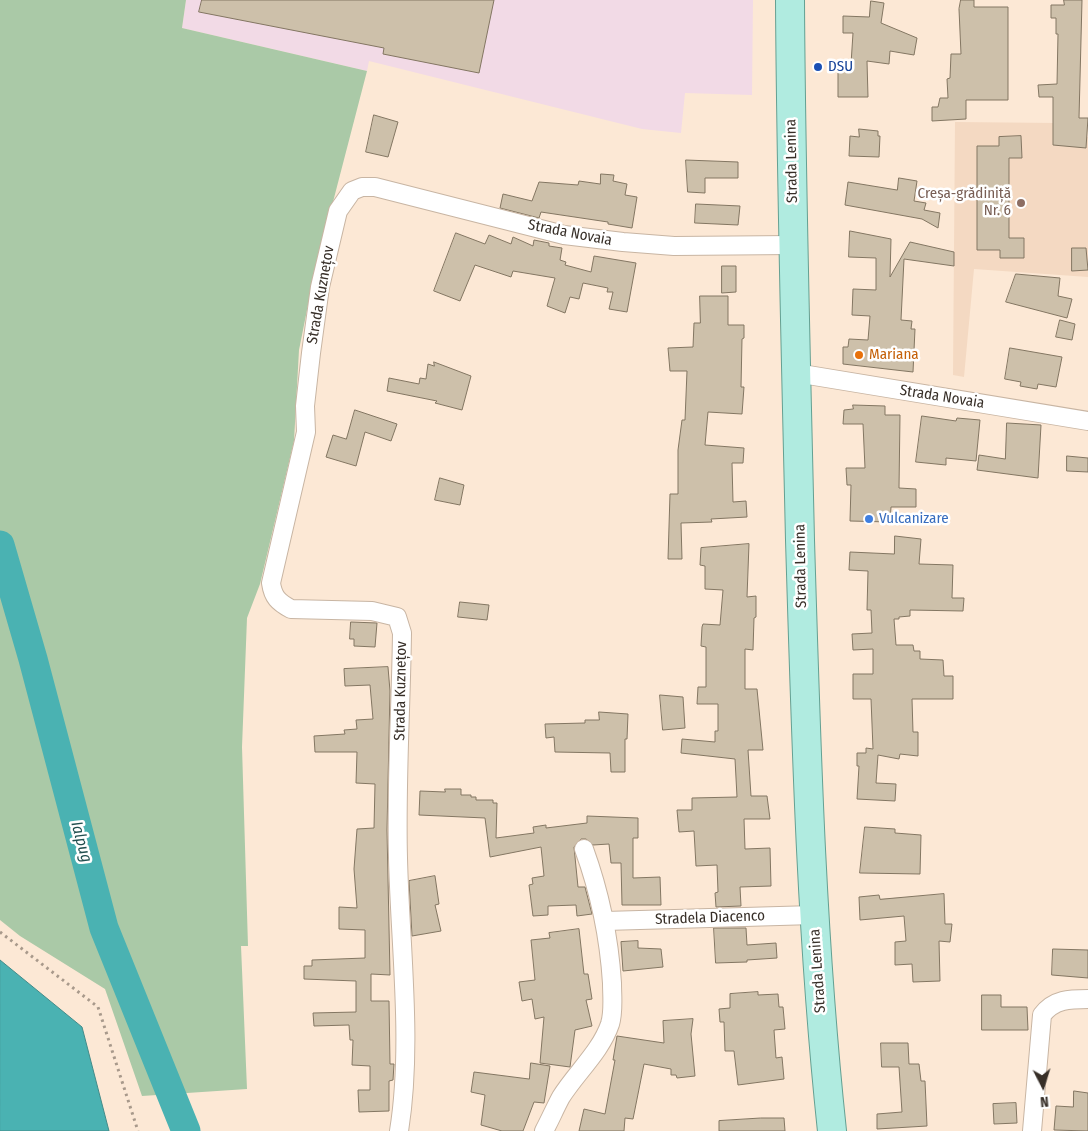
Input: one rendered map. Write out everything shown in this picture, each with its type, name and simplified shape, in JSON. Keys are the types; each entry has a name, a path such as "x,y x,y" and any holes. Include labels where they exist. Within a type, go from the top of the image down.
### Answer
{"main road":[{"name":"Strada Lenina","path":"790,0 793,245 806,760 822,1036 832,1131"}],"street":[{"name":"Strada Novaia","path":"352,191 362,186 375,187 564,235 674,246 793,245"},
{"name":"Strada Kuznețov","path":"352,191 338,211 320,287 311,353 306,406 306,432 271,583 273,595 280,603 291,608 372,611 397,617 401,623 398,856 404,1059 402,1110 399,1131"},
{"name":"Strada Novaia","path":"796,373 1088,421"},
{"path":"544,1131 561,1097 609,1025 613,1010 610,951 605,921 598,890 584,849"},
{"name":"Stradela Diacenco","path":"605,921 814,915"},
{"path":"1032,1131 1042,1015 1048,1007 1058,1001 1088,999"}],"path":[{"path":"0,932 98,1007 138,1131"}],"shaded area":[{"path":"186,0 753,0 752,95 685,93 681,133 642,129 369,61 367,71 182,28"},
{"name":"Creșa-grădiniță Nr. 6","path":"955,122 1058,123 1058,135 1088,137 1088,277 974,269 964,377 953,375"}],"green space":[{"path":"0,0 186,0 182,28 367,71 314,275 299,350 294,441 260,584 247,618 242,747 248,946 241,946 247,1089 142,1096 105,989 20,936 0,920"}],"water":[{"path":"0,960 82,1027 109,1131 0,1131"}],"building":[{"path":"202,0 494,0 479,73 383,54 384,48 199,12"},
{"path":"961,0 974,0 974,7 1008,7 1008,100 966,100 966,119 932,121 932,107 938,107 940,98 948,98 947,79 950,78 951,54 961,54 959,9"},
{"path":"1064,0 1082,0 1079,118 1088,118 1086,148 1053,145 1053,97 1039,97 1038,85 1057,84 1058,34 1056,34 1056,18 1051,18 1051,5 1064,5"},
{"path":"871,1 884,3 881,23 917,38 914,55 890,51 889,64 867,61 868,97 838,97 838,64 851,64 853,33 843,33 843,16 869,17"},
{"path":"374,115 398,122 388,157 366,152"},
{"path":"859,129 878,131 878,136 880,136 879,157 849,156 850,136 859,137"},
{"path":"1021,136 1022,158 1009,158 1009,238 1024,238 1024,258 1000,258 1000,250 977,250 977,146 999,146 999,137"},
{"path":"686,160 738,162 738,178 705,178 705,193 688,192"},
{"path":"601,174 614,175 613,181 627,184 625,195 637,197 632,228 608,224 608,222 541,212 539,218 500,208 503,194 532,201 539,182 578,185 579,181 600,184"},
{"path":"899,178 917,181 914,201 926,203 924,210 940,213 938,228 922,219 845,205 848,182 897,190"},
{"path":"696,204 740,206 738,225 695,223"},
{"path":"850,231 891,239 890,277 910,242 954,252 954,266 904,259 901,320 912,321 911,329 915,329 913,372 843,364 843,347 848,347 849,339 868,340 870,316 852,315 853,289 876,290 876,258 849,257"},
{"path":"456,233 485,244 489,235 511,244 513,237 533,246 534,240 549,243 549,246 562,248 560,260 566,262 565,265 591,272 594,256 636,263 627,312 609,309 613,292 607,292 608,288 583,283 579,299 570,297 565,313 547,306 555,278 513,271 511,277 475,265 460,301 434,291"},
{"path":"1072,248 1086,248 1088,270 1072,271"},
{"path":"722,266 736,266 736,292 722,293"},
{"path":"1016,274 1060,278 1058,296 1072,299 1067,318 1006,302"},
{"path":"700,296 728,296 728,325 744,325 744,338 742,339 741,387 744,387 742,414 708,412 705,445 744,448 743,463 732,463 733,502 746,501 747,517 711,519 712,522 681,523 682,559 668,559 670,494 678,494 678,450 682,420 685,420 687,371 670,371 668,348 693,347 694,323 700,323"},
{"path":"1060,320 1075,324 1072,340 1056,337"},
{"path":"1010,348 1062,357 1056,387 1038,384 1037,389 1020,386 1021,382 1005,379"},
{"path":"434,362 471,376 462,410 435,403 437,401 387,391 389,378 419,384 420,378 426,379 428,364 434,366"},
{"path":"853,405 885,406 885,415 900,415 899,488 916,489 916,507 891,507 890,522 850,521 851,485 847,485 846,468 865,468 863,424 843,424 844,410 853,409"},
{"path":"355,410 397,424 391,441 365,432 356,466 326,457 333,435 346,439"},
{"path":"922,416 956,421 957,418 980,420 976,461 946,458 946,465 916,462"},
{"path":"1007,423 1041,425 1038,478 977,470 979,455 1005,459"},
{"path":"1067,456 1088,458 1088,472 1067,471"},
{"path":"440,478 464,485 460,505 435,500"},
{"path":"895,536 921,539 919,564 953,565 952,598 964,598 963,611 910,610 910,616 894,619 896,645 913,645 914,651 920,651 920,659 943,660 944,676 953,676 953,699 912,699 913,732 918,732 918,756 900,754 899,759 878,755 876,783 896,784 895,801 857,799 859,766 857,766 857,753 866,753 866,748 873,749 871,699 853,699 853,674 873,674 873,649 853,650 852,634 872,633 871,610 867,610 868,571 849,570 850,552 894,554"},
{"path":"749,544 747,597 756,596 756,617 754,618 753,650 745,649 745,689 757,689 763,750 748,750 751,796 767,796 770,819 744,819 745,849 770,848 771,886 740,887 741,906 716,907 715,893 718,892 717,865 696,866 694,831 679,832 677,810 692,810 692,798 737,797 735,759 681,753 682,739 715,742 715,731 718,731 718,704 697,704 698,687 706,687 706,647 701,646 702,627 703,624 720,625 723,590 705,589 705,566 700,565 701,548"},
{"path":"460,602 489,605 487,620 458,617"},
{"path":"351,622 377,623 375,647 354,646 354,639 350,639"},
{"path":"388,667 390,691 387,830 390,975 371,974 371,1001 389,1001 390,1064 394,1064 393,1080 389,1081 389,1111 359,1112 358,1090 370,1090 370,1066 352,1065 353,1040 350,1040 349,1025 314,1026 313,1013 356,1012 356,981 304,979 304,966 312,966 312,960 365,958 365,930 339,929 339,907 357,908 354,869 357,829 374,828 375,784 356,783 357,752 315,752 314,736 345,734 344,730 357,729 356,720 373,719 370,685 345,686 344,669"},
{"path":"660,695 683,697 685,728 663,730"},
{"path":"599,712 628,714 627,739 625,739 625,772 611,772 610,753 555,752 554,737 546,738 545,724 585,723 585,720 599,720"},
{"path":"445,789 461,789 461,795 471,795 471,797 476,797 476,800 493,800 493,803 497,803 496,838 534,833 533,827 546,825 546,828 587,823 587,816 638,818 638,838 633,838 633,878 660,877 661,905 622,905 621,863 611,863 609,844 593,845 586,839 581,839 574,847 578,887 585,887 592,914 577,916 576,905 548,906 548,915 533,916 529,885 533,884 532,878 544,876 541,847 490,857 485,818 419,815 420,791 445,792"},
{"path":"865,827 895,829 895,833 921,835 920,874 860,873"},
{"path":"435,876 439,904 435,905 441,931 412,936 409,881"},
{"path":"944,894 945,924 952,924 950,942 939,941 940,981 913,982 912,964 895,965 895,942 906,941 904,916 860,920 859,897 879,895 880,899"},
{"path":"714,928 746,928 747,945 776,943 777,958 747,960 747,962 716,963"},
{"path":"579,929 584,974 588,974 592,999 586,1000 592,1026 575,1030 570,1067 540,1063 544,1017 535,1019 532,999 522,1001 519,982 535,980 531,940 550,938 549,933"},
{"path":"638,941 638,948 661,949 663,967 623,971 621,942"},
{"path":"1053,949 1088,950 1088,978 1052,975"},
{"path":"758,992 758,995 778,994 779,1007 783,1007 785,1029 774,1030 776,1058 782,1057 784,1079 738,1085 734,1051 725,1051 724,1022 720,1022 719,1009 730,1008 730,994"},
{"path":"982,995 1001,995 1001,1007 1027,1007 1028,1030 982,1030"},
{"path":"693,1019 691,1034 695,1076 677,1078 676,1075 671,1075 671,1069 644,1064 633,1119 625,1118 624,1131 579,1131 584,1109 605,1114 615,1060 613,1060 617,1036 664,1043 663,1021"},
{"path":"881,1043 908,1043 909,1064 919,1064 921,1081 925,1081 927,1126 877,1129 877,1114 902,1112 899,1067 882,1067"},
{"path":"531,1063 550,1066 544,1103 534,1102 523,1131 502,1131 481,1125 485,1095 471,1092 474,1072 529,1079"},
{"path":"1074,1091 1088,1093 1088,1131 1054,1130 1056,1106 1073,1107"},
{"path":"1016,1103 1017,1123 994,1124 993,1104"},
{"path":"784,1118 785,1131 719,1131 719,1121"}],"waterway":[{"name":"Ialpug","path":"0,545 33,659 104,928 186,1131"}],"place":[{"name":"DSU","path":"818,67"},
{"name":"Creșa-grădiniță Nr. 6","path":"1021,203"},
{"name":"Mariana","path":"859,355"},
{"name":"Vulcanizare","path":"869,519"}]}
